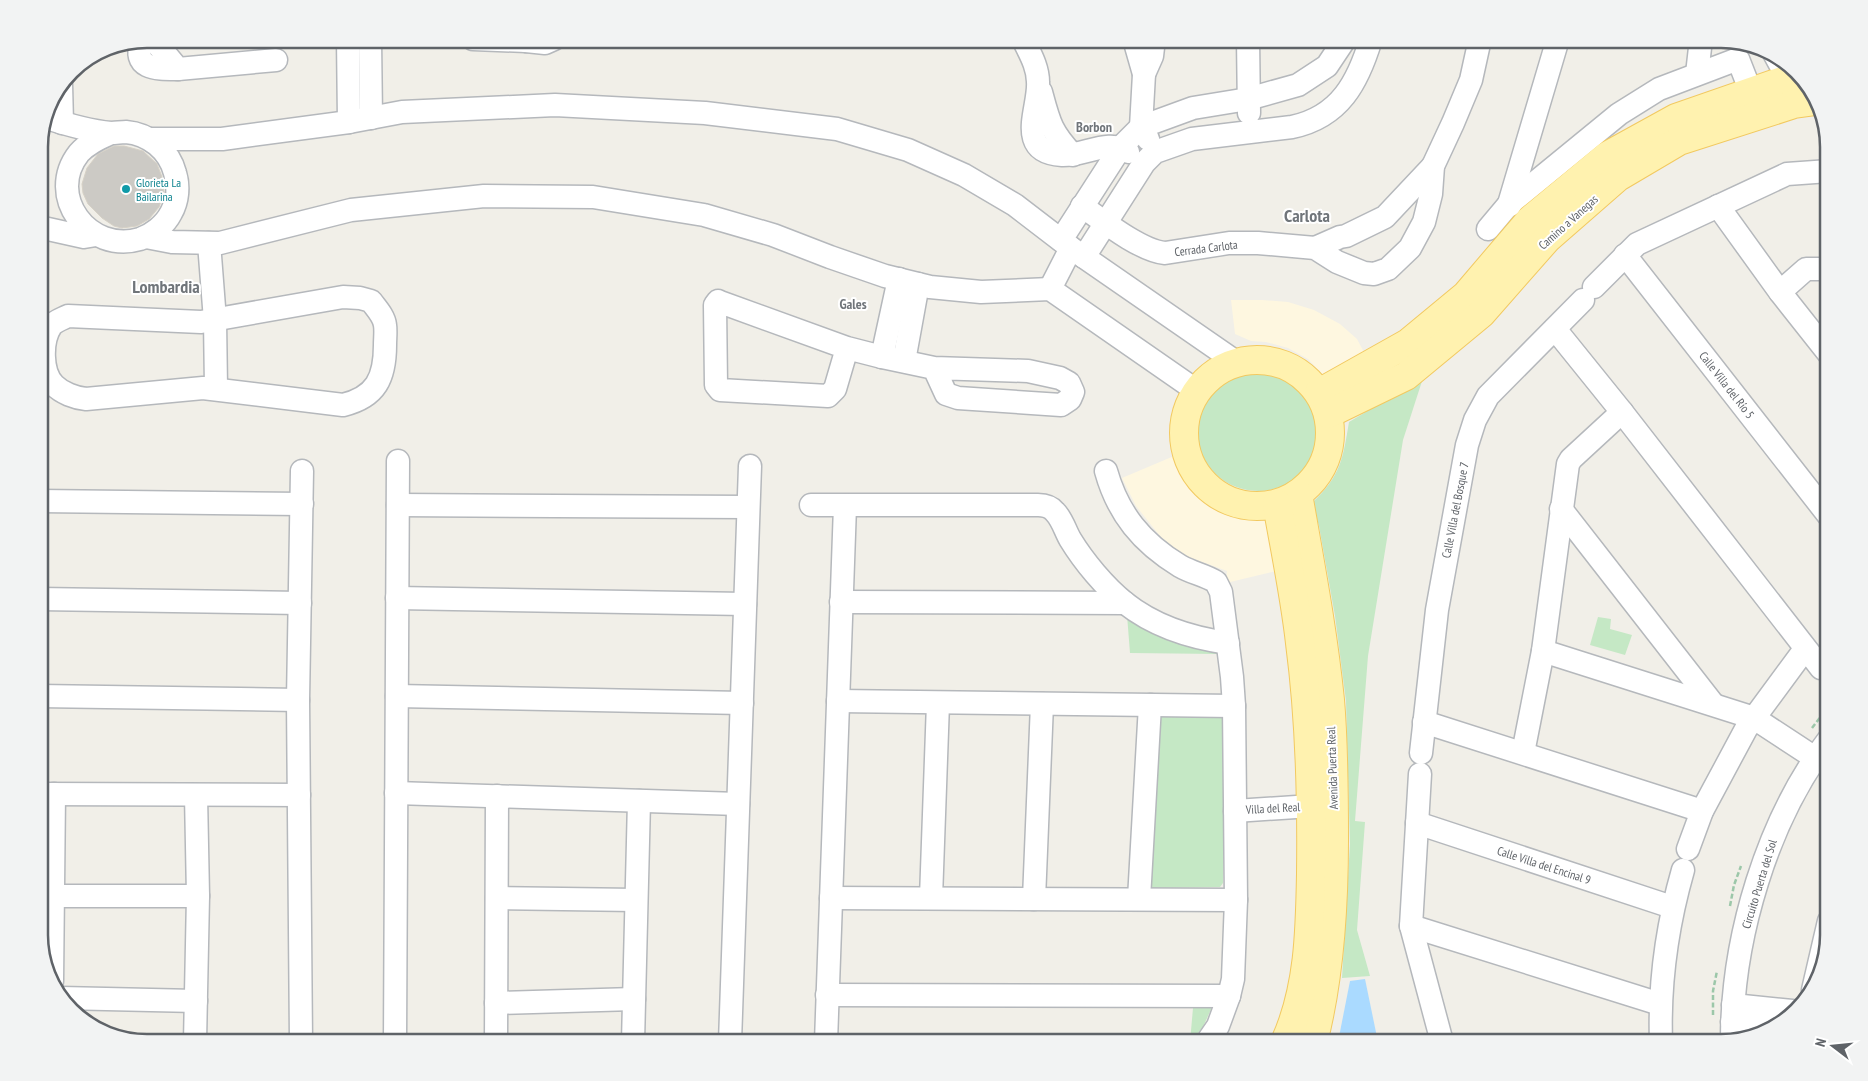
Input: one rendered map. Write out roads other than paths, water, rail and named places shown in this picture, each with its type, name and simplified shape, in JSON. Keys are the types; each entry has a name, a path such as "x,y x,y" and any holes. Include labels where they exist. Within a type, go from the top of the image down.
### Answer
{"main road":[{"name":"Camino a Vanegas","path":"1324,403 1408,343 1466,295 1530,220 1607,156 1676,118 1794,79"},
{"name":"Camino a Vanegas","path":"1324,403 1406,376 1481,314 1547,239 1618,177 1679,141 1794,104 1810,102"},
{"path":"1260,359 1282,364 1303,375 1324,403 1331,436 1326,459 1315,479 1288,499 1252,507 1227,501 1206,486 1191,465 1184,440 1186,415 1196,391 1214,374 1236,362 1260,359"},
{"name":"Avenida Puerta Real","path":"1288,499 1308,733 1311,811 1308,948 1301,995 1288,1034"},
{"name":"Avenida Puerta Real","path":"1288,499 1324,648 1334,764 1334,870 1330,947 1320,1014 1315,1034"}],"street":[{"path":"141,48 140,55 144,64 156,69 178,69 276,60"},
{"path":"160,48 178,69"},
{"path":"349,48 360,120"},
{"path":"360,120 369,48"},
{"path":"1028,48 1034,61 1038,82 1032,132 1044,150 1073,155 1095,148 1121,147 1150,158"},
{"path":"1137,48 1144,74 1141,127 1150,158"},
{"path":"1144,74 1152,56 1153,48"},
{"path":"1248,48 1248,99 1251,132"},
{"path":"1050,290 1072,248 1082,206 1121,147 1141,127 1193,108 1248,99 1298,85 1327,66 1339,48"},
{"path":"1072,248 1105,222 1150,158 1192,138 1292,127 1304,125 1323,117 1339,102 1352,85 1362,68 1368,48"},
{"name":"Cerrada Carlota","path":"1082,206 1133,241 1158,253 1228,243 1258,243 1315,248 1354,233 1385,217 1433,166 1471,80 1478,48"},
{"path":"1508,204 1555,48"},
{"path":"1697,74 1699,48"},
{"path":"1488,230 1508,204 1619,114 1659,89 1697,74 1735,50 1748,82 1749,93"},
{"path":"150,139 222,138 360,120 402,112 555,105 705,113 837,129 908,150 964,175 1015,205 1072,248 1236,362"},
{"path":"56,106 53,120 111,133 137,134 150,139 163,150 173,164 177,180 177,198 171,214 160,228 146,237 129,242 112,242 96,236 81,223 71,207 68,188 71,170 80,153 94,140 111,133"},
{"name":"Cerrada Carlota","path":"1315,248 1337,262 1364,273 1374,274 1388,269 1410,248 1424,222 1433,166"},
{"path":"1626,254 1637,244 1787,174 1820,172"},
{"path":"146,237 172,242 220,243 351,210 484,196 593,197 704,215 773,235 830,257 930,287 981,292 1050,290 1196,391"},
{"path":"1508,204 1530,220"},
{"path":"1718,206 1780,292 1820,343"},
{"path":"48,229 84,236 96,236"},
{"path":"202,243 208,321 209,388"},
{"name":"Calle Villa del Bosque 7","path":"1417,823 1420,763 1437,610 1468,445 1475,420 1488,396 1556,329 1626,254"},
{"name":"Calle Villa del Río 5","path":"1626,254 1820,504"},
{"path":"1780,292 1806,269 1820,269"},
{"path":"882,357 908,281"},
{"path":"904,361 908,281"},
{"path":"48,333 56,322 68,316 208,321 343,297 371,301 385,324 383,371 376,386 366,396 356,402 343,405 209,388 86,399 77,398 54,385 48,376"},
{"path":"847,348 835,389 828,396 720,390 716,384 715,305 718,301 847,348 882,357 934,368 1039,373 1066,380 1073,392 1070,399 1061,405 958,398 946,394 934,368"},
{"path":"1556,329 1804,649 1820,667"},
{"path":"1523,753 1543,651 1566,474 1571,459 1622,412"},
{"path":"395,1034 398,461"},
{"path":"730,1034 750,466"},
{"path":"301,1034 298,700 302,471"},
{"path":"1106,471 1112,492 1121,509 1135,529 1151,546 1181,566 1216,582 1221,592 1234,706 1236,900 1234,960 1229,996 1218,1026 1212,1034"},
{"path":"48,501 302,504"},
{"path":"398,505 748,507"},
{"path":"811,505 1038,505 1050,507 1058,516 1085,560 1125,603 1146,617 1187,635 1228,643"},
{"path":"826,1034 845,506"},
{"path":"1561,510 1713,704"},
{"path":"398,598 745,604"},
{"path":"48,599 300,602"},
{"path":"841,602 1125,603"},
{"path":"1688,849 1702,811 1746,720 1804,649"},
{"path":"1543,651 1713,704 1746,720 1803,758"},
{"path":"48,696 298,700"},
{"path":"397,696 742,702"},
{"path":"838,701 1234,706"},
{"path":"931,898 938,703"},
{"path":"1034,899 1042,704"},
{"path":"1139,899 1150,705"},
{"path":"1424,722 1702,811"},
{"name":"Circuito Puerta del Sol","path":"1739,1019 1740,946 1762,866 1803,758 1820,746"},
{"path":"396,793 738,804"},
{"path":"48,794 299,795"},
{"path":"195,1034 198,896 196,794"},
{"path":"496,1034 497,796"},
{"path":"632,1034 639,801"},
{"name":"Villa del Real","path":"1235,816 1311,811"},
{"path":"48,823 53,896 52,964"},
{"path":"1417,823 1411,926 1440,1034"},
{"name":"Calle Villa del Encinal 9","path":"1417,823 1672,907"},
{"path":"1661,1034 1660,1004 1672,907 1683,870"},
{"path":"53,896 198,896"},
{"path":"496,898 636,900"},
{"path":"831,898 1236,900"},
{"path":"1411,926 1660,1004"},
{"path":"827,995 1229,996"},
{"path":"71,998 196,1002"},
{"path":"496,1003 634,999"},
{"path":"1739,1019 1783,1012"},
{"path":"1739,1019 1766,1023"}],"water":[{"path":"1365,979 1376,1034 1340,1034 1350,981"}],"place":[{"name":"Glorieta La Bailarina","path":"126,189"}],"district":[{"name":"Borbon","path":"1094,127"},
{"name":"Carlota","path":"1307,215"},
{"name":"Lombardia","path":"166,286"},
{"name":"Gales","path":"853,304"}]}
